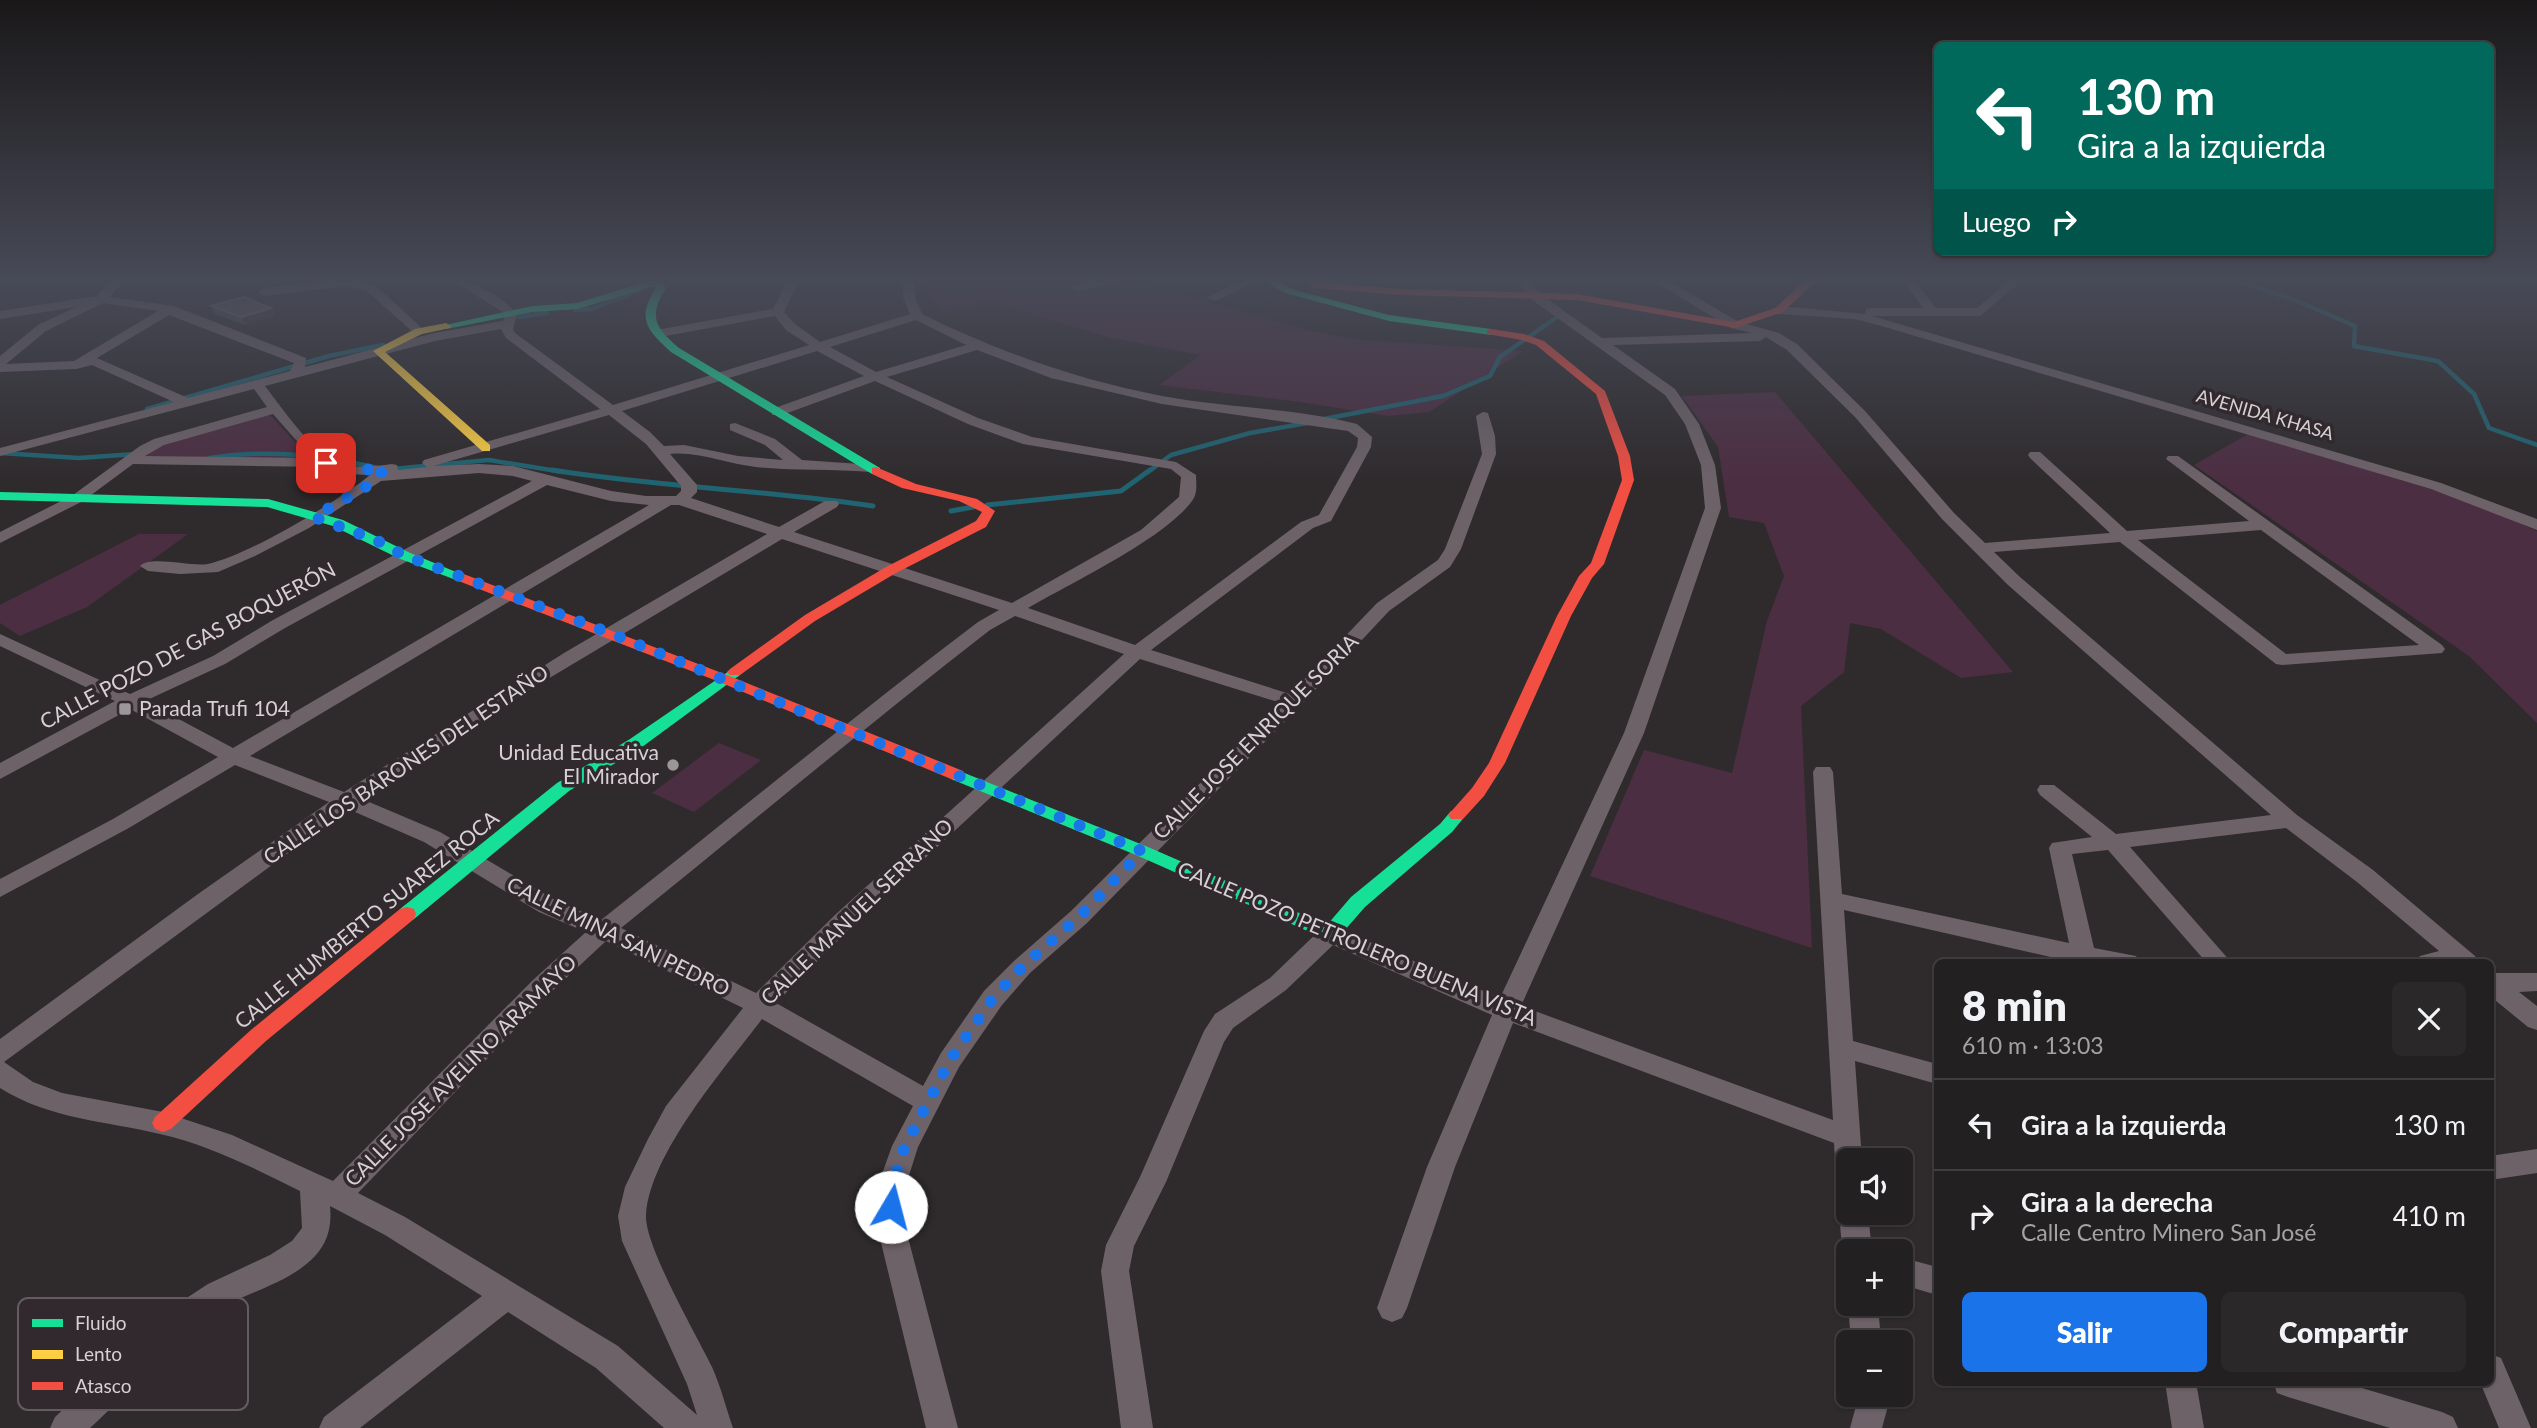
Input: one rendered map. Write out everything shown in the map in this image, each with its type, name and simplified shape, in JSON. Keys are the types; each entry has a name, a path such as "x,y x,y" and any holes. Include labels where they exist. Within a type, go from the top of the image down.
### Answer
{"street":[{"path":"0,362 15,348"},
{"path":"87,362 110,348"},
{"path":"267,348 301,361 297,372"},
{"path":"378,351 385,348"},
{"path":"0,452 392,348"},
{"path":"0,890 120,824 509,594 689,492 689,485 678,476 662,451 527,348"},
{"path":"675,348 686,359 870,468"},
{"path":"148,566 212,568 303,525 382,473 486,448 817,348"},
{"path":"820,348 877,376"},
{"path":"777,412 877,376 972,348"},
{"name":"CALLE MANUEL SERRANO","path":"717,1428 702,1381 636,1241 632,1216 639,1187 675,1114 759,1005 844,920 1137,652 1307,525 1325,518 1362,456 1365,437 1361,432 1338,424 1162,400 1056,375 981,348"},
{"path":"1137,1428 1115,1271 1121,1245 1152,1182 1213,1038 1224,1021 1278,984 1331,934 1357,902 1446,828 1478,792 1497,763 1564,616 1586,576 1602,555 1628,480 1624,456 1601,393 1546,348"},
{"path":"1392,1308 1441,1167 1506,1011 1634,733 1713,508 1704,455 1692,424 1670,392 1607,348"},
{"path":"1794,348 1860,414 1930,497 2036,600 2290,820 2365,876 2463,959"},
{"name":"AVENIDA KHASA","path":"1966,348 2436,486 2537,525"},
{"path":"378,351 486,448"},
{"path":"0,368 87,362 186,401"},
{"name":"CALLE JOSE AVELINO ARAMAYO","path":"325,1191 603,930 848,731 950,651 1013,609 1147,533 1186,499 1189,490 1188,475 1184,469 1025,440 986,426 877,376"},
{"path":"256,383 275,409 326,463"},
{"path":"0,538 78,498 159,442 275,409"},
{"name":"CALLE JOSE ENRIQUE SORIA","path":"942,1428 891,1226 891,1188 905,1146 927,1101 950,1060 993,998 1022,967 1079,917 1294,701 1383,607 1444,563 1489,454 1483,416"},
{"path":"735,427 770,442 799,465"},
{"path":"662,451 682,448 739,462 837,464 870,468"},
{"path":"2035,455 2123,536 2282,660 2436,649 2173,459"},
{"path":"131,460 326,463 348,470 382,473 480,469 516,471 545,480 631,498 674,500 1294,701"},
{"name":"CALLE HUMBERTO SUAREZ ROCA","path":"163,1123 259,1035 563,787 636,743 722,678 810,618 891,570 981,524 989,512 986,507 956,495 914,488 870,468"},
{"name":"CALLE POZO DE GAS BOQUERÓN","path":"0,772 130,701 219,660 403,555 545,480"},
{"name":"CALLE POZO PETROLERO BUENA VISTA","path":"0,496 268,503 314,517 376,540 403,555 610,633 988,787 1331,934 1400,968 1848,1148"},
{"name":"CALLE LOS BARONES DEL ESTAÑO","path":"0,1054 131,955 415,754 610,633 831,505"},
{"path":"1981,548 2264,525"},
{"name":"CALLE MINA SAN PEDRO","path":"0,639 130,701 234,757 381,814 432,837 547,906 759,1005 927,1101"},
{"path":"1824,772 1848,1148"},
{"path":"2047,790 2114,843 2216,959"},
{"path":"1833,900 2084,959 2060,848 2290,820"},
{"path":"2494,983 2537,982"},
{"path":"2494,985 2537,1020"},
{"path":"1840,1047 1934,1073"},
{"path":"0,1071 6,1079 24,1090 61,1104 163,1123 223,1143 395,1226 607,1357 688,1428"},
{"path":"2494,1167 2537,1161"},
{"path":"212,1298 287,1260 308,1244 319,1226 325,1191"},
{"path":"1913,1274 1934,1280"},
{"path":"335,1428 508,1294"},
{"path":"2494,1378 2515,1428"},
{"path":"2181,1386 2188,1428"},
{"path":"2301,1386 2442,1428"},
{"path":"1866,1428 1872,1407"},
{"path":"66,1428 86,1410"}],"shaded area":[{"path":"1162,348 1475,348 1523,351 1429,412 1388,416 1301,402 1159,385 1201,355"},
{"path":"1775,392 2013,672 1961,678 1881,629 1850,623 1844,672 1801,706 1812,948 1590,876 1644,750 1732,773 1767,621 1784,576 1764,523 1729,517 1718,447 1682,396"},
{"path":"267,415 272,417 310,459 145,456 165,443"},
{"path":"2248,434 2467,500 2537,531 2537,723 2469,656 2194,465"},
{"path":"139,534 188,534 87,607 20,636 0,623 0,605"},
{"path":"719,743 761,760 694,812 652,793"}],"waterway":[{"path":"147,409 329,356 370,348"},
{"path":"1324,419 1443,396 1490,376 1500,357 1513,348"},
{"path":"2363,348 2438,361 2474,394 2489,428 2537,445"},
{"path":"1148,472 1171,455 1250,433 1307,423"},
{"path":"0,453 79,458 136,454"},
{"path":"209,458 252,454 294,455 378,468"},
{"path":"392,469 489,460 563,472"},
{"path":"552,470 873,506"},
{"path":"987,505 1121,491 1150,470"},
{"path":"951,511 973,507"}],"traffic: fast":[{"path":"672,348 876,471"},
{"path":"0,496 268,503 338,523 403,555 461,577"},
{"path":"407,914 563,787 636,743 735,672"},
{"path":"957,775 1142,851 1330,934 1358,902 1446,828 1457,815"}],"traffic: slow":[{"path":"385,348 378,351 486,448"}],"traffic: jam":[{"path":"1457,815 1478,792 1497,763 1564,616 1586,576 1597,564 1628,480 1624,456 1601,393 1546,348"},
{"path":"735,672 810,618 891,570 981,524 989,511 963,499 912,487 876,471"},
{"path":"461,577 722,678 957,775"},
{"path":"163,1123 259,1035 407,914"}],"place":[{"name":"Parada Trufi 104","path":"125,709"},
{"name":"Unidad Educativa El Mirador","path":"673,765"}],"route":[{"path":"326,463 348,470 385,469 367,486 314,517 341,525 403,555 700,669 1142,851 1079,917 1022,967 993,998 950,1060 905,1146 891,1188 891,1207"}]}
